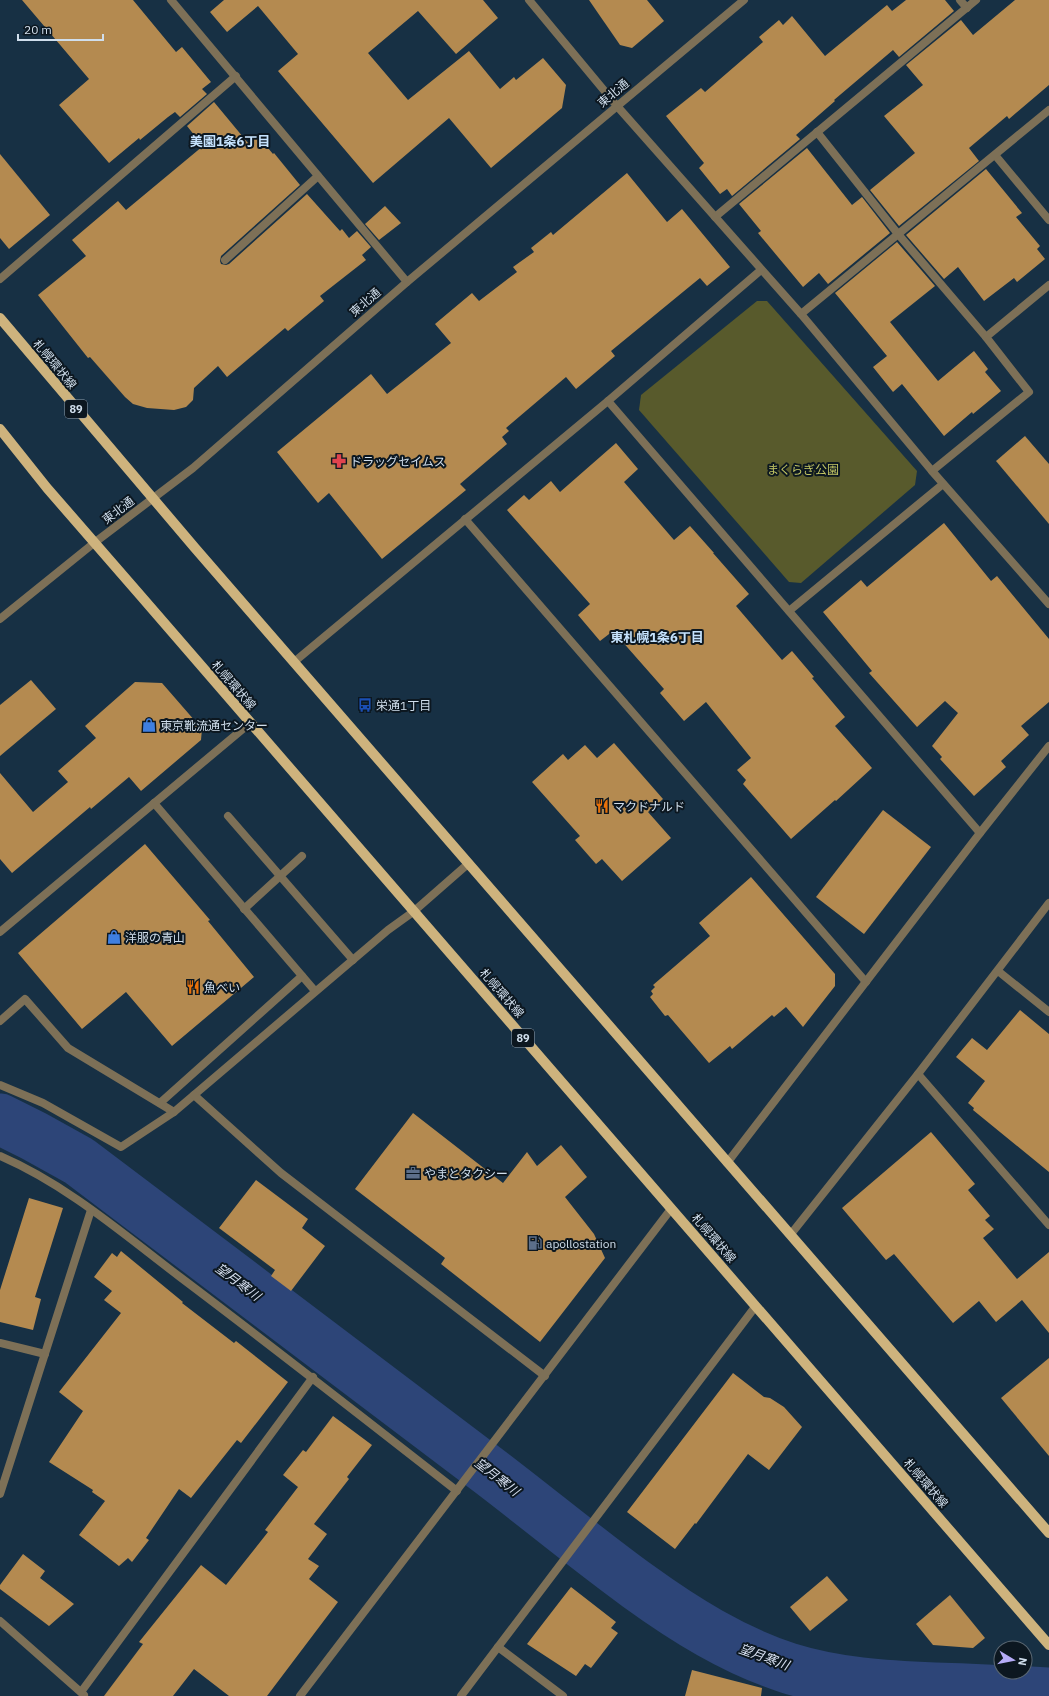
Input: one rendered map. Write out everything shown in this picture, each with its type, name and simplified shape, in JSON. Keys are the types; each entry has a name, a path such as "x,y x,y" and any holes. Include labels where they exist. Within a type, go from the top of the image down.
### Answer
{"main road":[{"name":"札幌環状線","path":"0,318 294,662 1049,1533"},
{"name":"札幌環状線","path":"0,429 47,488 94,543 1049,1645"}],"street":[{"path":"171,0 407,282"},
{"path":"529,0 617,106 801,314 943,484 1049,604"},
{"name":"東北通","path":"0,619 94,543 193,468 407,282 744,0"},
{"path":"960,0 966,8"},
{"path":"715,217 976,0"},
{"path":"0,279 236,76"},
{"path":"801,314 995,156 1049,110"},
{"path":"817,132 898,234 986,337 1029,392 932,471"},
{"path":"995,156 1049,220"},
{"path":"224,260 318,176"},
{"path":"294,662 608,401 761,270"},
{"path":"986,337 1049,284"},
{"path":"608,401 980,833"},
{"path":"789,611 943,484"},
{"path":"465,519 866,982"},
{"path":"0,932 250,723"},
{"path":"727,1163 980,833 1049,746"},
{"path":"154,803 315,992"},
{"path":"228,816 353,960"},
{"path":"244,909 302,856"},
{"path":"0,1085 43,1104 121,1147 174,1112 388,930 414,912 469,864"},
{"path":"791,1234 918,1074 1049,903"},
{"path":"998,970 1049,1012"},
{"path":"160,1103 302,976"},
{"path":"0,1021 25,999 68,1048 174,1112"},
{"path":"918,1074 1049,1225"},
{"path":"194,1095 281,1173 545,1376"},
{"path":"0,1156 39,1174 91,1210 313,1377 457,1491"},
{"path":"300,1696 671,1209"},
{"path":"0,1494 91,1210"},
{"path":"461,1696 755,1307"},
{"path":"0,1343 45,1354"},
{"path":"0,1622 83,1694 313,1377"},
{"path":"498,1647 563,1696"}],"green space":[{"name":"まくらぎ公園","path":"757,301 767,301 917,471 915,485 801,583 789,582 639,410 641,395"}],"building":[{"path":"22,0 133,0 176,52 182,47 211,82 202,89 207,94 180,117 175,112 140,140 139,138 109,163 59,105 89,79"},
{"path":"224,0 483,0 498,18 456,54 418,11 368,53 408,100 469,51 500,89 514,77 516,80 543,58 566,85 562,108 491,168 449,118 373,183 278,71 298,54 258,6 227,32 210,12"},
{"path":"589,0 647,0 664,21 632,48 620,45"},
{"path":"906,0 945,0 954,11 899,57 893,50 834,100 835,101 796,135 800,139 732,196 727,189 720,194 699,168 704,163 666,116 701,88 705,92 763,42 759,37 779,20 783,25 792,16 825,56 887,5 892,11"},
{"path":"1015,0 1049,0 1049,85 1009,119 1007,116 969,148 979,161 899,226 870,190 915,153 884,116 923,85 906,65 961,20 973,35"},
{"path":"214,102 248,143 258,136 300,185 221,256 221,264 229,264 307,194 340,231 342,229 349,238 357,231 371,247 362,255 366,260 320,296 324,301 288,331 285,328 227,377 218,366 194,388 193,400 186,407 174,410 147,408 133,404 125,397 90,357 88,358 38,295 86,256 72,240 118,201 126,210 203,146 187,126"},
{"path":"807,148 852,205 862,197 890,233 828,284 819,273 803,287 758,233 761,231 739,204"},
{"path":"0,154 50,215 9,249 0,238"},
{"path":"986,169 1022,213 1016,217 1040,246 1037,249 1045,259 1017,282 1014,278 984,301 958,267 944,279 906,235"},
{"path":"627,173 667,222 682,209 730,267 707,286 700,278 611,351 615,356 576,389 566,377 506,428 509,431 502,437 507,444 460,484 466,490 382,559 329,493 318,503 277,452 371,374 387,394 451,343 435,324 472,293 479,301 517,272 513,267 534,252 531,248 551,232 553,235"},
{"path":"385,206 401,223 379,240 365,224"},
{"path":"897,242 935,286 890,322 938,381 974,351 988,369 985,372 1001,391 973,414 972,412 944,436 902,384 893,392 873,367 887,356 835,293"},
{"path":"1025,436 1049,464 1049,524 996,461"},
{"path":"616,443 638,469 624,482 674,540 690,526 714,553 749,594 736,606 782,660 792,651 814,677 812,678 845,717 835,726 872,768 791,839 743,784 746,780 737,770 751,758 706,702 684,721 660,693 664,689 613,631 600,641 578,615 590,604 507,510 524,495 529,500 551,481 560,492"},
{"path":"944,523 991,581 997,576 1049,639 1049,702 1021,726 1029,735 1001,761 1006,767 974,796 940,759 942,757 932,746 958,713 945,701 917,727 869,673 872,671 823,612 861,580 867,587"},
{"path":"31,680 56,709 0,756 0,705"},
{"path":"135,682 162,683 202,729 201,740 141,791 129,777 91,809 90,807 12,873 0,859 0,773 33,812 68,782 58,771 96,738 85,726"},
{"path":"614,743 663,799 648,812 671,838 622,881 602,859 596,864 575,840 580,836 532,782 563,754 568,760 585,745 597,758"},
{"path":"883,810 931,847 864,934 816,897"},
{"name":"洋服の青山","path":"145,844 210,920 208,921 254,977 172,1046 126,992 82,1029 18,953"},
{"path":"751,877 835,974 835,986 803,1027 786,1007 774,1017 772,1015 732,1049 730,1046 709,1063 668,1015 665,1016 650,997 653,994 651,991 655,987 653,985 710,936 699,923"},
{"path":"1020,1010 1049,1034 1049,1172 973,1110 974,1108 968,1103 985,1081 956,1057 972,1038 987,1050"},
{"path":"413,1113 503,1183 527,1152 537,1166 561,1145 587,1177 565,1197 594,1234 605,1258 540,1342 441,1264 445,1258 355,1189"},
{"path":"931,1132 975,1184 968,1190 990,1216 985,1220 994,1229 983,1238 1017,1279 1049,1252 1049,1333 1022,1300 996,1322 979,1301 953,1323 894,1254 886,1260 842,1208"},
{"path":"256,1180 308,1219 302,1228 325,1246 291,1291 271,1276 275,1270 219,1228"},
{"path":"29,1198 63,1208 35,1297 41,1299 33,1330 0,1322 0,1290"},
{"path":"121,1251 183,1302 182,1303 234,1343 236,1341 288,1382 241,1443 237,1440 191,1498 179,1489 146,1538 149,1540 132,1562 128,1558 119,1566 79,1535 105,1501 92,1492 93,1490 49,1462 83,1411 59,1392 121,1313 104,1300 112,1291 94,1277 112,1253 117,1257"},
{"path":"1049,1358 1049,1456 1001,1398"},
{"path":"733,1373 764,1397 770,1398 784,1407 802,1427 769,1470 748,1454 696,1524 695,1523 675,1549 627,1512"},
{"path":"333,1416 372,1445 347,1477 349,1479 314,1524 327,1534 308,1559 319,1566 309,1579 338,1602 267,1696 229,1696 194,1669 173,1696 104,1696 143,1644 139,1642 201,1565 226,1585 268,1532 265,1530 298,1487 283,1475 303,1450 306,1452"},
{"path":"23,1554 45,1571 40,1578 74,1604 49,1626 0,1589 0,1585"},
{"path":"827,1576 848,1600 810,1631 790,1607"},
{"path":"571,1587 616,1622 611,1628 618,1633 591,1668 585,1664 576,1676 527,1644"},
{"path":"950,1595 985,1638 973,1648 933,1645 916,1624"},
{"path":"692,1670 762,1688 761,1696 685,1696"}],"waterway":[{"name":"望月寒川","path":"0,1119 79,1161 508,1485 619,1572 656,1599 710,1633 768,1661 788,1668 824,1677 861,1683 898,1686 1049,1693"}],"place":[{"name":"ドラッグセイムス","path":"339,461"},
{"name":"栄通1丁目","path":"365,705"},
{"name":"東京靴流通センター","path":"149,725"},
{"name":"マクドナルド","path":"602,806"},
{"name":"洋服の青山","path":"114,937"},
{"name":"魚べい","path":"193,987"},
{"name":"やまとタクシー","path":"413,1173"},
{"name":"apollostation","path":"535,1243"}],"district":[{"name":"美園1条6丁目","path":"230,141"},
{"name":"東札幌1条6丁目","path":"657,637"}]}
